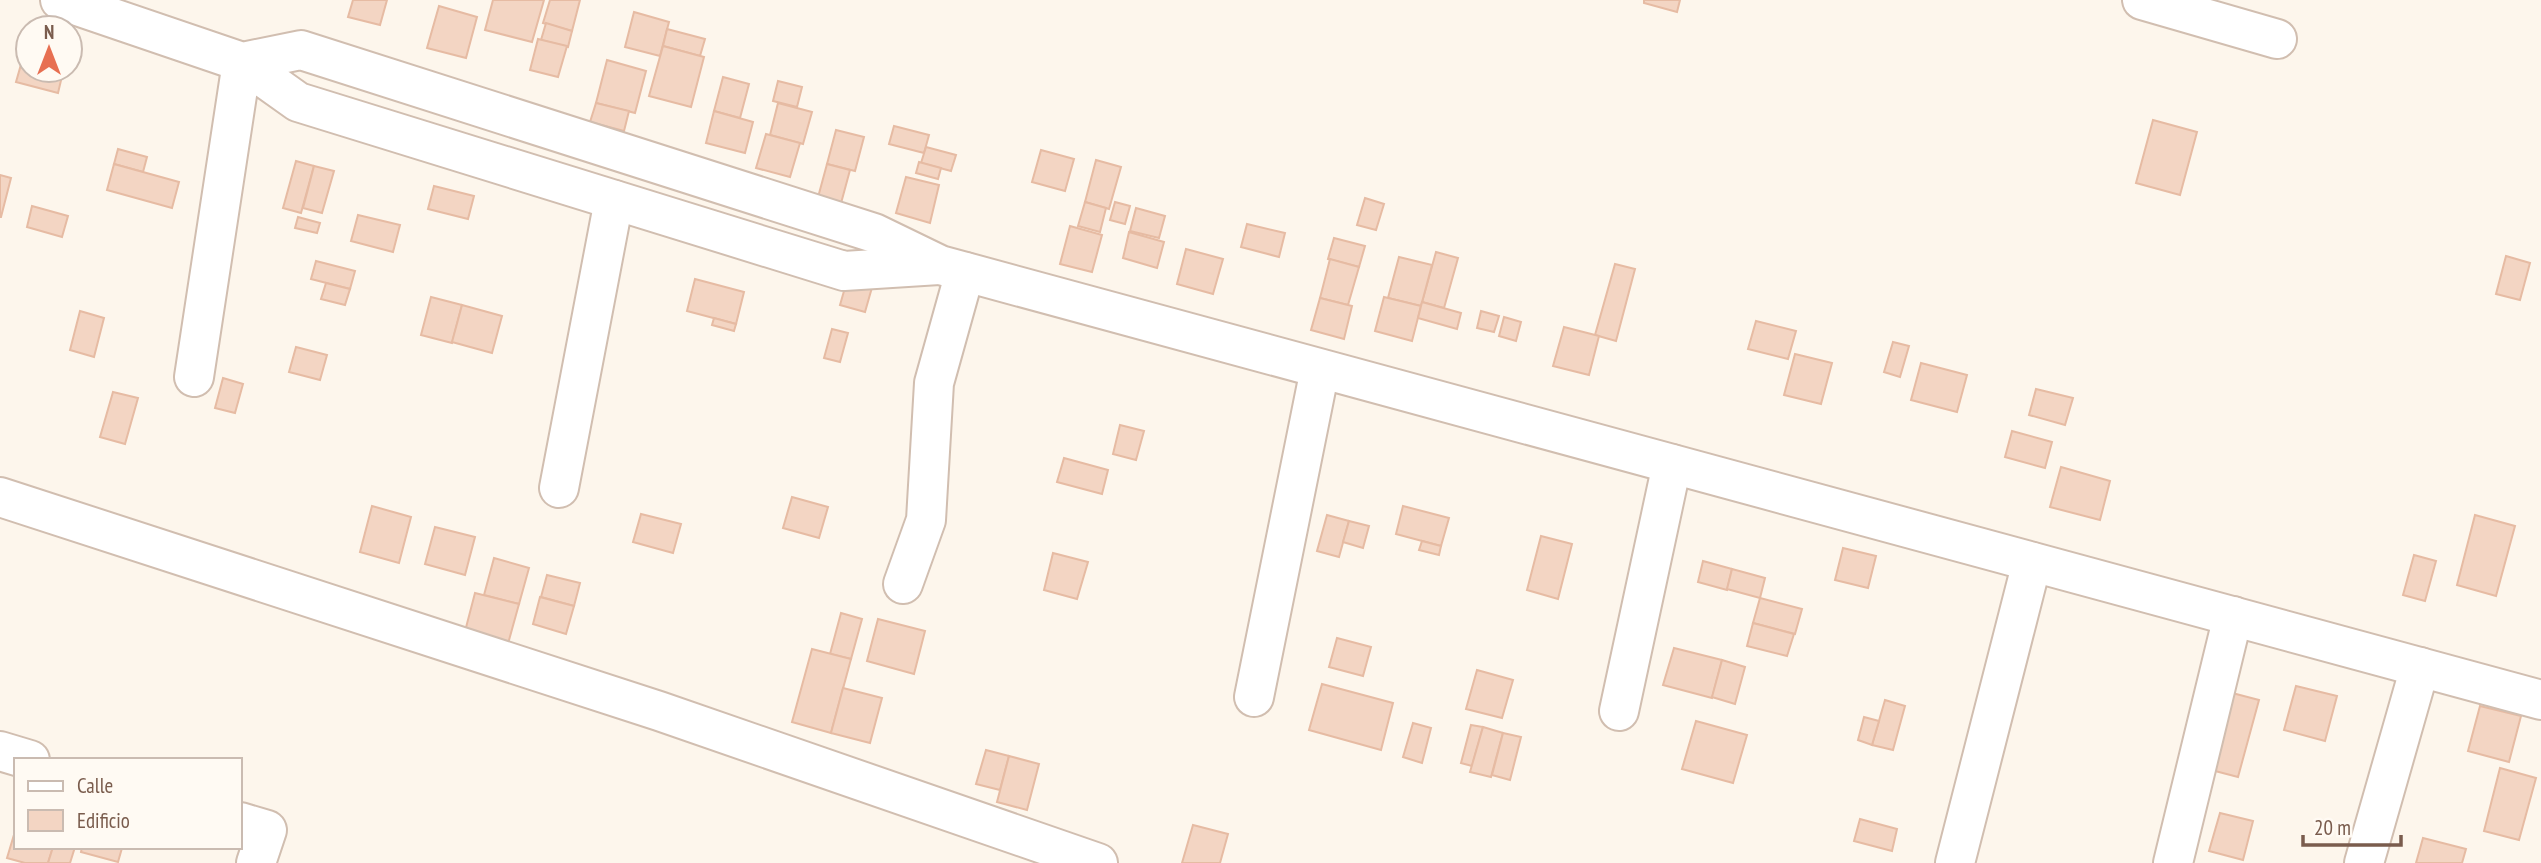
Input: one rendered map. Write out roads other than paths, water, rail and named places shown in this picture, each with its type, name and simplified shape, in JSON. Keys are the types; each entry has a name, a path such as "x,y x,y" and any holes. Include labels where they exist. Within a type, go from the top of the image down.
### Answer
{"street":[{"path":"60,0 242,62 298,102 844,271 952,269"},
{"path":"2142,0 2277,39"},
{"path":"242,62 301,50 874,233 952,269 2541,700"},
{"path":"194,377 242,62"},
{"path":"559,488 614,200"},
{"path":"903,584 926,520 934,383 952,269"},
{"path":"1254,698 1320,369"},
{"path":"1619,711 1672,464"},
{"path":"0,497 645,707 1097,863"},
{"path":"1955,863 2032,562"},
{"path":"2174,863 2233,616"},
{"path":"2364,863 2420,667"},
{"path":"0,751 23,758"},
{"path":"242,823 267,830 257,863"}]}
